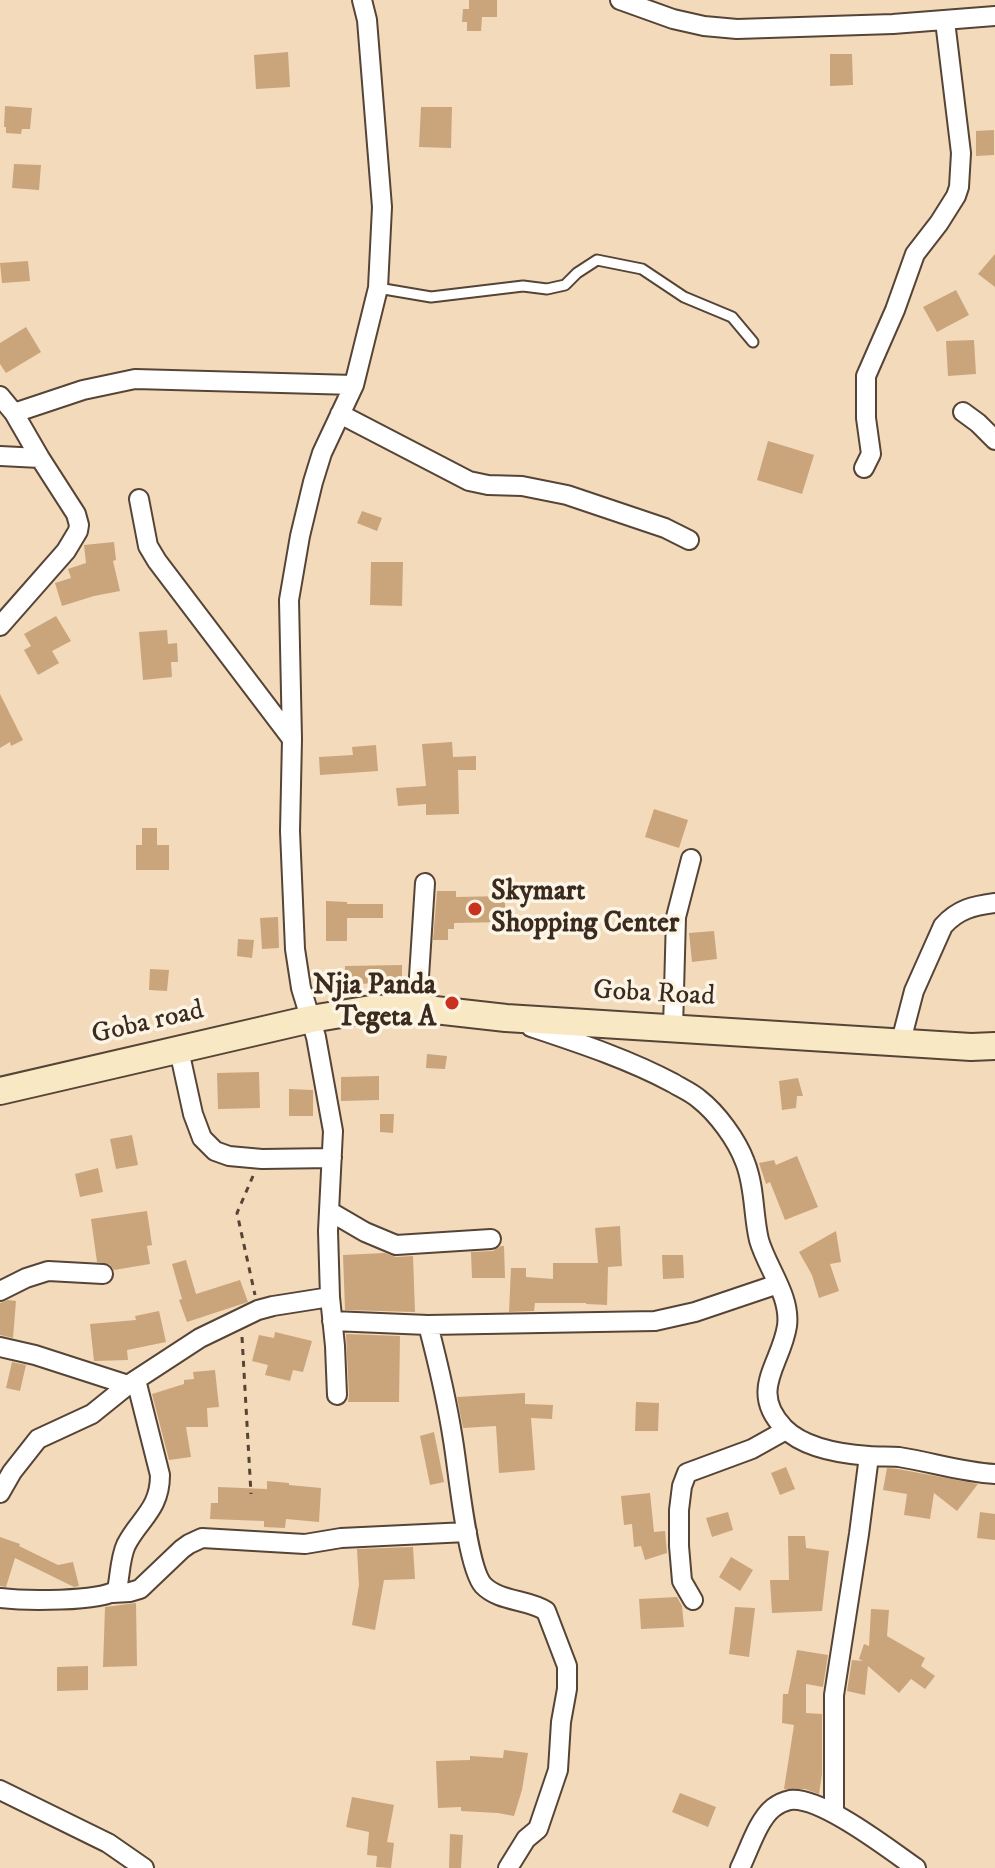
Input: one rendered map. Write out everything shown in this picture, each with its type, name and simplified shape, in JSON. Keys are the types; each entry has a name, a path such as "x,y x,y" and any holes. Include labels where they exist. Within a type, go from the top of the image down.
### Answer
{"main road":[{"name":"Goba Road","path":"311,1019 371,1009 417,1008 506,1018 995,1046"},
{"name":"Goba road","path":"0,1091 311,1019"}],"street":[{"path":"337,1395 330,1297 329,1211 333,1131 295,949 290,831 292,739 289,619 292,580 313,482 322,453 354,385 378,288 382,207 367,20 362,0"},
{"path":"620,0 673,19 737,29 945,21 995,16"},
{"path":"864,468 871,454 866,418 866,376 915,254 939,223 959,187 961,153 945,21"},
{"path":"14,413 83,390 135,379 354,385"},
{"path":"0,396 14,413 76,514 79,525 66,551 0,626"},
{"path":"963,412 995,440"},
{"path":"340,414 469,481 555,492 665,528 689,540"},
{"path":"0,456 40,458"},
{"path":"139,499 148,546 157,561 292,739"},
{"path":"673,1028 676,917 691,859"},
{"path":"417,1008 425,883"},
{"path":"901,1041 914,991 943,926 965,909 995,903"},
{"path":"506,1018 654,1073 698,1098 737,1145 751,1183 758,1237 787,1310 785,1333 769,1374 767,1397 769,1406 786,1430 801,1440 831,1450 896,1457 995,1474"},
{"path":"179,1050 193,1114 202,1138 210,1147 220,1154 262,1159 332,1158"},
{"path":"329,1211 365,1232 396,1245 491,1239"},
{"path":"0,1291 48,1271 103,1274"},
{"path":"332,1321 428,1325 655,1321 695,1312 778,1284"},
{"path":"0,1493 38,1439 92,1414 200,1338 258,1310 330,1297"},
{"path":"428,1325 453,1439 467,1532 481,1583 497,1594 546,1611 567,1666 558,1770 538,1829 526,1839 508,1868"},
{"path":"0,1347 132,1383"},
{"path":"112,1593 117,1590 126,1545 153,1505 160,1482 132,1383"},
{"path":"693,1600 682,1581 679,1546 680,1498 687,1473 752,1449 786,1430"},
{"path":"834,1813 834,1695 869,1456"},
{"path":"0,1598 39,1600 130,1592 140,1589 182,1549 202,1538 305,1544 341,1538 467,1532"},
{"path":"0,1790 108,1843 144,1868"},
{"path":"740,1868 765,1816 775,1806 790,1800 807,1802 834,1813 916,1868"}],"lane":[{"path":"378,288 431,297 523,286 547,289 565,285 597,260 642,269 684,297 732,317 753,342"}],"path":[{"path":"258,1310 237,1213 262,1159"},
{"path":"241,1318 251,1494"}],"building":[{"path":"469,0 497,0 497,17 482,17 481,31 467,31 467,22 462,22 463,9 469,9"},
{"path":"288,52 290,87 256,89 254,55"},
{"path":"830,54 852,54 853,85 830,86"},
{"path":"5,106 32,108 30,129 22,129 21,134 6,133"},
{"path":"421,107 452,107 451,148 419,147"},
{"path":"994,130 994,155 976,156 976,131"},
{"path":"14,164 41,165 39,190 12,188"},
{"path":"995,254 995,287 978,274"},
{"path":"28,261 30,281 2,283 0,263"},
{"path":"956,290 969,315 937,332 923,307"},
{"path":"26,327 41,352 6,373 0,364 0,343"},
{"path":"974,340 976,374 948,376 946,341"},
{"path":"768,441 814,455 802,494 757,480"},
{"path":"362,511 382,518 377,531 357,523"},
{"path":"114,542 116,560 113,561 120,591 62,606 55,583 71,578 68,569 86,563 84,545"},
{"path":"371,562 403,562 402,606 370,605"},
{"path":"56,616 71,641 52,651 59,663 38,675 24,650 31,646 24,634"},
{"path":"167,630 168,644 177,643 178,662 171,662 172,677 143,680 139,632"},
{"path":"0,694 23,740 0,748"},
{"path":"452,742 453,757 476,756 476,770 458,770 459,814 426,815 426,804 398,806 396,788 426,786 422,744"},
{"path":"376,745 378,771 320,775 319,757 353,755 352,747"},
{"path":"654,809 688,820 679,848 645,837"},
{"path":"142,828 157,828 157,845 169,845 169,870 136,870 136,845 142,845"},
{"path":"437,891 456,891 456,897 505,896 505,922 454,923 454,929 448,929 448,940 433,940"},
{"path":"326,901 383,904 383,918 347,918 347,941 326,941"},
{"path":"278,917 279,948 262,949 260,918"},
{"path":"714,931 717,959 692,962 689,933"},
{"path":"238,939 254,940 252,958 237,956"},
{"path":"402,965 402,983 345,984 345,966"},
{"path":"150,969 169,970 167,991 149,990"},
{"path":"427,1054 447,1056 445,1069 426,1068"},
{"path":"259,1072 260,1108 218,1109 217,1073"},
{"path":"379,1076 379,1100 341,1101 341,1077"},
{"path":"798,1078 803,1096 797,1096 796,1108 782,1110 779,1081"},
{"path":"289,1089 313,1090 313,1116 289,1116"},
{"path":"380,1114 394,1114 393,1133 380,1132"},
{"path":"132,1135 138,1165 116,1169 110,1139"},
{"path":"797,1156 818,1207 785,1220 759,1163 774,1160 776,1165"},
{"path":"98,1168 103,1192 80,1197 75,1174"},
{"path":"147,1211 152,1245 147,1246 150,1264 114,1270 109,1264 97,1262 91,1219"},
{"path":"620,1226 622,1266 608,1267 607,1305 535,1303 534,1311 509,1312 511,1268 526,1268 526,1277 553,1279 553,1263 598,1263 595,1228"},
{"path":"836,1231 841,1262 830,1264 839,1291 819,1298 812,1275 799,1252"},
{"path":"504,1246 505,1278 472,1278 471,1252 493,1251"},
{"path":"385,1253 396,1257 413,1256 415,1312 345,1310 343,1255"},
{"path":"662,1255 683,1255 684,1278 663,1279"},
{"path":"186,1260 196,1294 240,1280 248,1302 187,1322 172,1264"},
{"path":"16,1301 13,1338 0,1335 0,1303"},
{"path":"159,1311 166,1342 127,1350 128,1360 94,1361 90,1324 136,1320 135,1316"},
{"path":"275,1332 312,1341 303,1372 293,1370 290,1381 265,1375 268,1365 252,1361 259,1335 274,1338"},
{"path":"346,1334 400,1336 399,1402 348,1402"},
{"path":"12,1362 26,1365 20,1391 6,1388"},
{"path":"215,1370 219,1407 207,1408 208,1427 186,1427 191,1457 169,1460 152,1394 184,1384 184,1380 194,1379 193,1372"},
{"path":"525,1393 525,1404 553,1405 552,1419 531,1418 535,1470 499,1473 496,1426 463,1428 457,1397"},
{"path":"636,1402 659,1403 658,1431 635,1431"},
{"path":"434,1432 444,1482 430,1485 420,1436"},
{"path":"786,1467 795,1489 780,1495 771,1473"},
{"path":"887,1468 978,1484 957,1511 934,1493 930,1519 904,1515 907,1494 883,1490"},
{"path":"267,1481 321,1488 319,1522 286,1519 285,1528 264,1527 264,1521 210,1519 211,1503 218,1503 218,1487 267,1489"},
{"path":"650,1493 654,1532 665,1531 667,1553 645,1560 641,1546 634,1547 632,1524 624,1525 621,1496"},
{"path":"728,1512 733,1530 712,1537 706,1518"},
{"path":"980,1512 995,1514 995,1540 977,1538"},
{"path":"788,1536 805,1536 806,1548 829,1551 822,1611 772,1613 770,1580 789,1580"},
{"path":"0,1537 58,1565 73,1562 79,1586 74,1587 15,1558 6,1587 0,1586"},
{"path":"413,1547 415,1579 384,1580 375,1630 352,1625 359,1585 357,1549"},
{"path":"731,1557 753,1570 740,1591 719,1577"},
{"path":"677,1597 682,1606 684,1627 641,1629 639,1599"},
{"path":"136,1603 137,1666 103,1667 105,1607"},
{"path":"735,1607 755,1608 749,1657 729,1654"},
{"path":"871,1609 889,1610 887,1636 925,1658 921,1666 935,1676 925,1689 911,1679 899,1693 868,1666 865,1695 847,1691 852,1660 863,1661 859,1659 864,1644 869,1646"},
{"path":"797,1650 828,1655 823,1687 806,1684 806,1713 822,1714 819,1794 805,1789 784,1789 794,1725 782,1723 783,1694 788,1694"},
{"path":"88,1666 88,1690 57,1691 57,1667"},
{"path":"504,1750 528,1753 514,1816 461,1811 461,1807 438,1808 436,1761 470,1760 470,1756 503,1758"},
{"path":"680,1793 716,1807 708,1827 672,1812"},
{"path":"352,1797 394,1805 387,1842 394,1843 391,1868 376,1867 377,1856 367,1855 369,1832 346,1827"},
{"path":"450,1834 463,1835 461,1868 449,1868"}],"place":[{"name":"Skymart Shopping Center","path":"475,909"},
{"name":"Njia Panda Tegeta A","path":"452,1003"}]}
